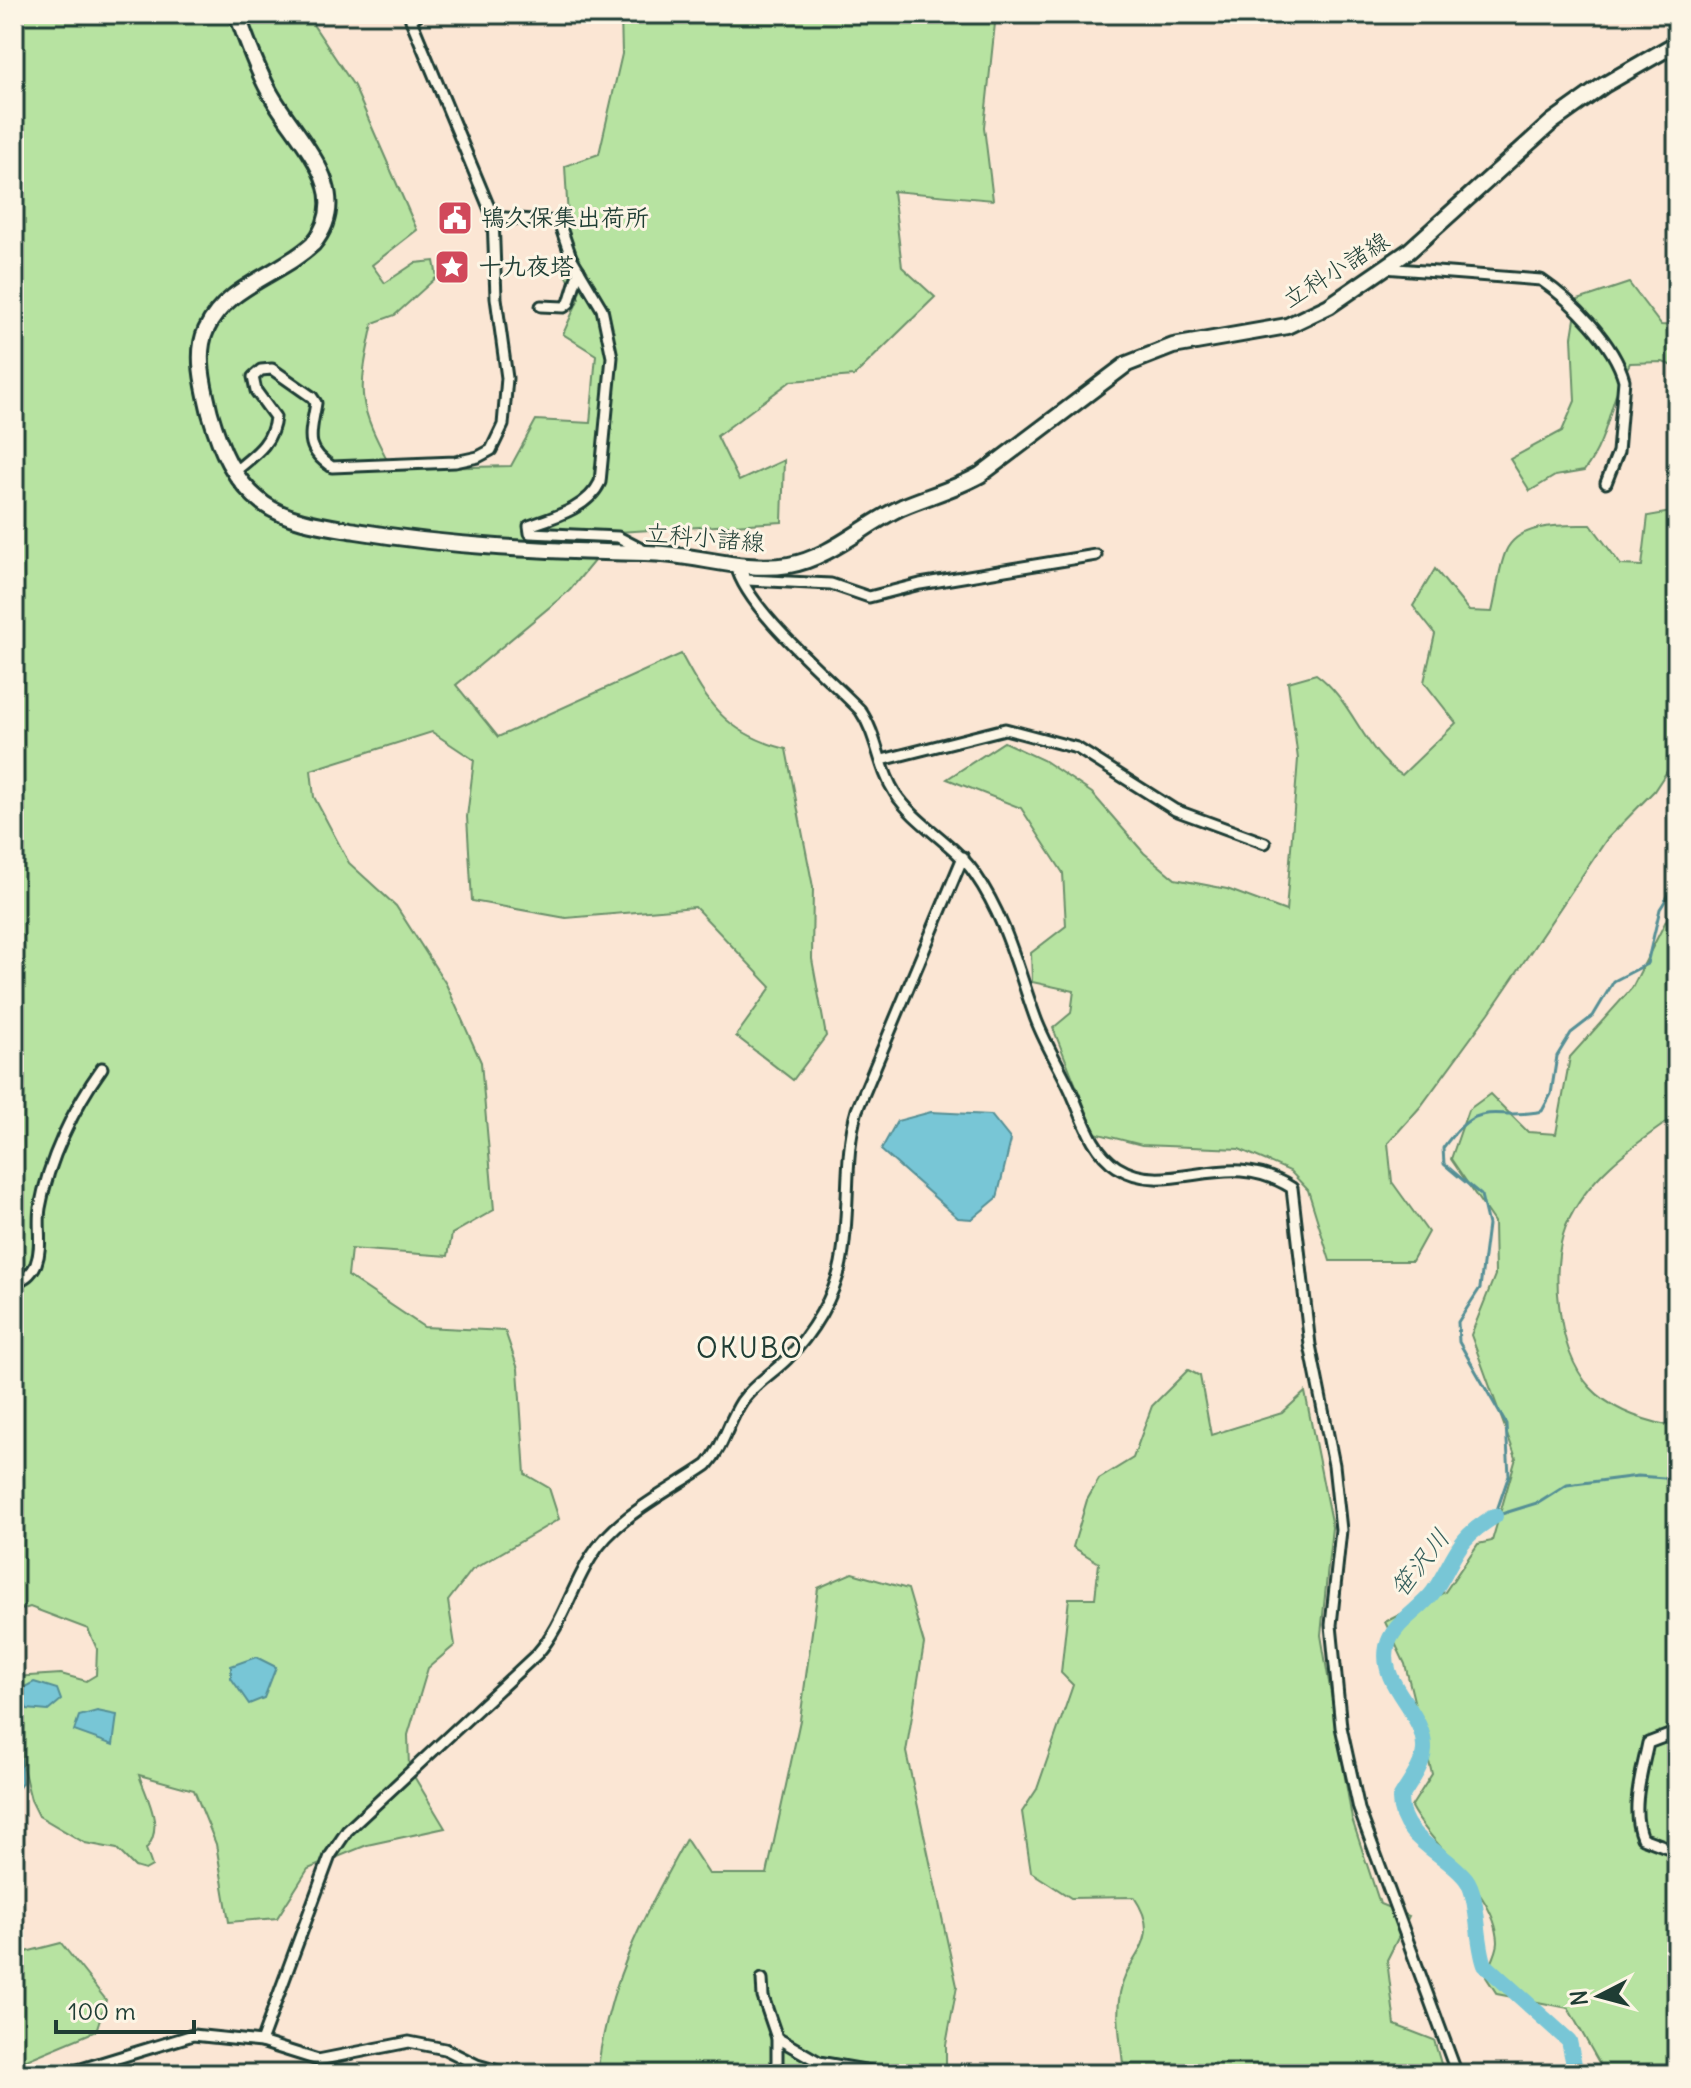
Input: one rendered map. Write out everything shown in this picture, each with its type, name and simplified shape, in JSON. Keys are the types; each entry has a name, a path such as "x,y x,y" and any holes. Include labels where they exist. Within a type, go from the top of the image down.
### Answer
{"main road":[{"name":"立科小諸線","path":"237,14 259,73 324,175 330,205 322,233 313,244 226,302 206,330 201,347 206,397 222,454 234,472 264,505 292,518 337,528 415,541 536,551 648,553 736,565 791,565 815,557 901,507 955,489 980,475 1127,364 1173,346 1287,326 1329,306 1430,233 1552,122 1604,85 1677,43"}],"street":[{"path":"234,472 264,447 274,431 275,417 256,391 253,377 261,370 272,369 316,403 310,441 317,457 332,467 455,462 491,450 503,425 507,378 496,298 493,217 413,16"},
{"path":"493,217 559,222 579,270 602,309 612,357 600,482 585,503 528,528 530,533 618,537 648,553"},
{"path":"1384,268 1541,280 1553,288 1599,336 1621,369 1624,380 1618,452 1606,483"},
{"path":"541,306 564,307 569,303 579,270"},
{"path":"736,565 747,580 831,584 869,597 920,584 1096,555"},
{"path":"736,565 739,580 757,605 860,710 873,728 886,778 904,805 963,857 994,906 1016,955 1035,1018 1086,1130 1106,1157 1136,1176 1151,1179 1237,1168 1262,1173 1292,1188 1310,1345 1334,1465 1341,1530 1331,1625 1343,1738 1359,1809 1457,2074"},
{"path":"882,760 1005,729 1016,731 1077,748 1175,810 1265,843"},
{"path":"261,2042 325,1870 347,1831 550,1640 590,1558 602,1541 621,1522 707,1465 717,1455 741,1402 796,1349 818,1317 841,1267 849,1209 849,1142 855,1118 869,1076 963,857"},
{"path":"14,1283 29,1276 36,1262 40,1209 53,1162 88,1086 102,1068"},
{"path":"1677,1732 1648,1743 1639,1783 1637,1828 1642,1838 1677,1851"},
{"path":"762,1979 763,1997 777,2038 777,2074"},
{"path":"65,2074 193,2035 261,2042 318,2060 409,2042 445,2049 477,2065 509,2074"},
{"path":"777,2038 819,2062 887,2074"}],"green space":[{"path":"14,14 306,14 354,86 417,230 372,265 385,283 415,263 434,261 437,277 395,315 373,323 364,368 363,399 372,428 392,469 511,466 536,420 590,423 596,355 563,334 579,298 560,264 568,218 565,166 599,154 622,54 621,14 996,14 984,127 993,200 893,191 902,267 935,297 854,376 791,381 717,436 739,481 784,460 782,522 618,532 570,590 456,685 498,737 681,654 711,703 734,726 766,743 786,749 813,887 812,959 826,1036 793,1080 736,1036 771,987 695,907 566,918 472,901 467,817 474,760 432,732 311,770 314,797 349,863 396,906 446,984 481,1062 494,1210 452,1234 448,1256 351,1249 348,1276 424,1327 505,1331 518,1369 525,1474 549,1488 559,1519 472,1570 448,1601 455,1645 428,1668 408,1735 409,1768 445,1828 367,1845 308,1869 277,1918 229,1922 216,1844 194,1790 139,1775 154,1822 154,1832 146,1849 152,1866 145,1870 135,1867 117,1849 85,1843 39,1816 31,1800 22,1764 22,1729 14,1707 14,1677 61,1674 86,1681 96,1675 97,1649 88,1629 30,1607 14,1612"},
{"path":"1629,283 1661,325 1677,326 1677,368 1663,362 1630,363 1617,391 1600,444 1584,471 1555,476 1530,491 1510,459 1562,431 1575,401 1572,337 1578,300"},
{"path":"1677,511 1677,756 1654,791 1607,839 1489,1013 1421,1106 1388,1143 1392,1182 1428,1232 1412,1261 1330,1261 1308,1190 1290,1171 1239,1149 1142,1145 1095,1133 1053,1028 1071,1013 1074,991 1032,982 1031,953 1066,926 1063,873 1021,808 947,779 1004,742 1043,760 1092,793 1144,853 1175,879 1227,889 1286,911 1298,759 1288,682 1316,674 1340,698 1378,754 1402,775 1456,723 1424,682 1435,634 1413,606 1435,569 1469,611 1492,612 1503,558 1512,542 1521,535 1544,527 1591,525 1621,565 1642,566 1648,516"},
{"path":"1677,899 1677,1115 1614,1163 1587,1191 1566,1226 1558,1265 1563,1330 1569,1353 1590,1388 1605,1401 1645,1420 1671,1426 1677,1422 1677,2074 1598,2074 1601,2066 1568,2008 1497,1994 1486,1977 1498,1946 1495,1924 1476,1889 1411,1807 1432,1774 1405,1664 1385,1622 1445,1592 1478,1544 1492,1541 1516,1458 1471,1335 1495,1275 1494,1222 1451,1159 1468,1110 1490,1094 1528,1132 1556,1134 1570,1057 1632,988"},
{"path":"1188,1370 1200,1376 1211,1435 1282,1413 1305,1392 1332,1527 1321,1635 1352,1819 1380,1904 1409,1916 1387,1960 1395,2025 1434,2040 1444,2074 1124,2074 1119,2023 1120,1993 1145,1937 1143,1913 1134,1897 1071,1898 1031,1872 1022,1812 1037,1789 1073,1685 1061,1673 1069,1598 1095,1598 1099,1563 1073,1547 1087,1500 1099,1479 1133,1458 1152,1406"},
{"path":"852,1573 908,1589 924,1644 906,1752 957,1986 946,2045 946,2074 597,2074 618,1980 641,1924 686,1839 709,1874 767,1874 800,1720 818,1588"},
{"path":"61,1943 106,2000 96,2031 24,2061 19,2074 14,2074 14,1955"},
{"path":"1473,2069 1529,2070 1531,2074 1473,2074"}],"water":[{"path":"931,1112 991,1115 1011,1140 997,1198 972,1219 958,1218 881,1150 897,1121"},
{"path":"256,1657 276,1667 264,1698 249,1704 231,1678 231,1666"},
{"path":"34,1682 57,1689 61,1700 48,1711 27,1709 19,1690"},
{"path":"97,1711 117,1715 113,1745 74,1731 79,1716"},
{"path":"14,1753 21,1759 22,1783 14,1795"}],"waterway":[{"name":"笹沢川","path":"1495,1516 1509,1475 1506,1424 1459,1342 1458,1322 1480,1288 1488,1225 1481,1195 1444,1164 1443,1148 1468,1121 1478,1116 1542,1111 1551,1094 1557,1056 1571,1033 1593,1016 1614,981 1647,964 1660,909 1677,882"},
{"path":"1495,1516 1540,1502 1567,1485 1638,1476 1677,1479"},
{"name":"笹沢川","path":"1495,1516 1464,1541 1434,1591 1395,1631 1387,1647 1386,1661 1390,1675 1423,1736 1423,1756 1400,1799 1402,1813 1415,1835 1466,1879 1473,1896 1485,1965 1569,2041 1576,2074"}],"place":[{"name":"鴇久保集出荷所","path":"455,218"},
{"name":"十九夜塔","path":"452,267"}],"district":[{"name":"OKUBO","path":"750,1348"}]}
